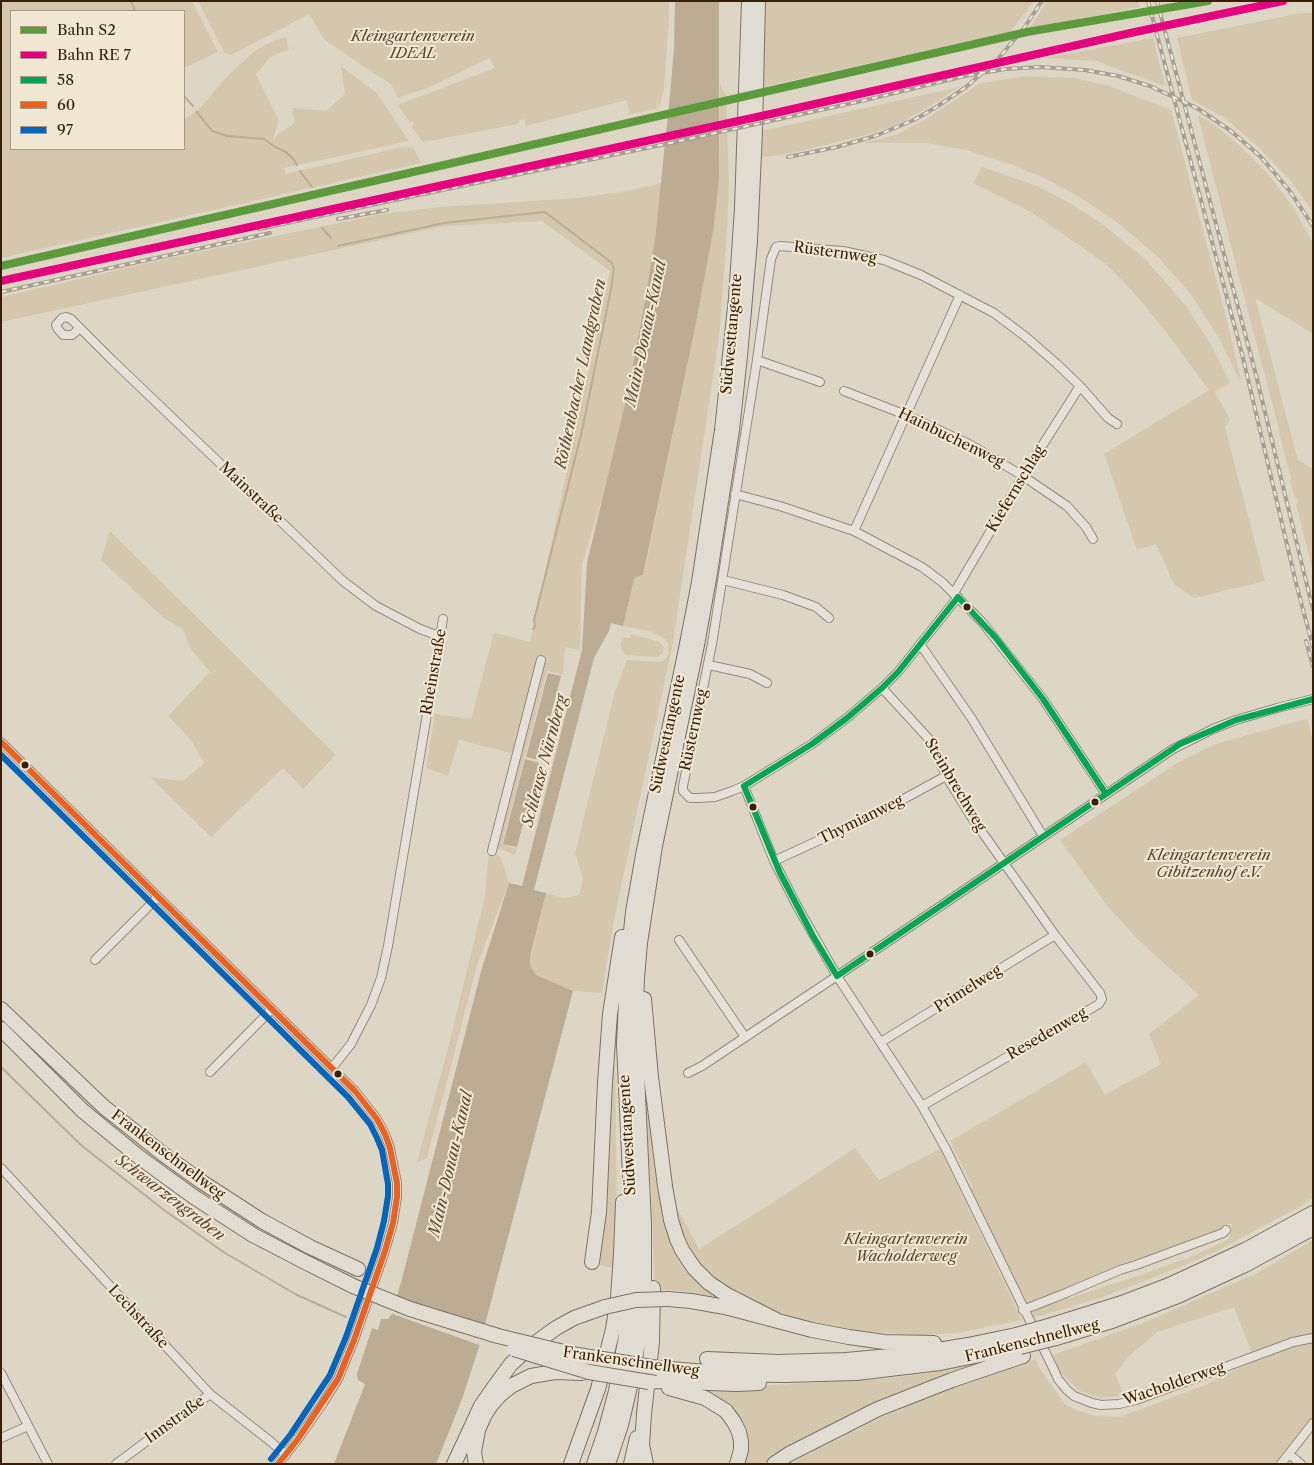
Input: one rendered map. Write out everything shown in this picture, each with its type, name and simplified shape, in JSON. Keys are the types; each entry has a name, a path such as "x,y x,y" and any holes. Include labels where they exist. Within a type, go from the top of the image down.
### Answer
{"highway":[{"name":"Südwesttangente","path":"594,1464 616,1391 629,1313 631,1283 632,1236 624,1044 626,975 633,912 643,855 692,617 710,515 722,430 740,231 749,1"},
{"name":"Südwesttangente","path":"608,1464 627,1399 641,1320 644,1257 643,1183 635,1032 637,978 642,925 655,846 704,609 732,430 750,241 758,1"},
{"path":"592,1262 599,1212 606,1060 612,994 635,868 643,855"},
{"path":"642,925 644,1004 649,1060 665,1186 673,1228 682,1250 701,1276 727,1295 776,1320"},
{"name":"Frankenschnellweg","path":"1,1009 104,1107 171,1160 262,1221 310,1247 358,1269"},
{"name":"Frankenschnellweg","path":"1,1022 14,1042"},
{"name":"Frankenschnellweg","path":"1,1029 83,1111 139,1157 194,1197 253,1235 353,1286 395,1303 465,1327 572,1354 656,1379 733,1374 856,1373 940,1363 1020,1346 1082,1330 1145,1309 1208,1283 1313,1228"},
{"path":"571,1464 600,1382 613,1328 618,1297 623,1157 627,1116"},
{"path":"643,1183 650,1224 653,1310 642,1445 646,1464"},
{"name":"Frankenschnellweg","path":"1055,1336 1122,1303 1176,1282 1247,1249 1313,1212"},
{"path":"455,1464 486,1397 504,1373 521,1355 556,1328 574,1318 605,1306 636,1300 668,1299 691,1301 725,1306 849,1338 960,1346"},
{"path":"465,1327 499,1344 589,1372"},
{"name":"Frankenschnellweg","path":"707,1359 778,1362 846,1360 902,1355 960,1346 1020,1346"},
{"path":"774,1464 850,1422 899,1400 952,1380 1020,1346"},
{"path":"476,1464 475,1441 484,1416 491,1405 511,1386 521,1380 555,1372 589,1372 656,1379 711,1401 726,1411 736,1427 741,1441 741,1450 737,1464"},
{"path":"632,1464 639,1428 644,1414"},
{"path":"566,1464 578,1444"},
{"path":"782,1464 802,1448"}],"street":[{"name":"Rüsternweg","path":"685,794 683,786 709,665 771,259 776,247 844,251 884,260 921,274 994,313 1057,364 1080,386 1108,418 1117,424"},
{"path":"854,531 960,295"},
{"name":"Mainstraße","path":"80,329 343,581 376,606 420,629 439,636"},
{"path":"757,360 820,382"},
{"name":"Kiefernschlag","path":"685,794 690,798 715,797 744,786 812,744 847,718 898,672 956,595 1023,476 1080,386"},
{"name":"Hainbuchenweg","path":"844,391 906,415 971,445 1023,476 1067,506 1086,527 1093,539"},
{"path":"735,494 780,506 854,531 922,567 956,595 987,628 1043,699 1106,794"},
{"path":"723,580 816,606 829,618"},
{"name":"Rheinstraße","path":"332,1068 351,1044 371,1004 382,973 443,619"},
{"path":"920,644 972,719 1043,836"},
{"path":"492,851 541,660"},
{"path":"709,665 750,674 768,682"},
{"name":"Steinbrechweg","path":"882,688 928,738 934,747 946,776 970,815 1004,862"},
{"path":"688,1073 702,1066 837,976 1173,748 1236,720 1313,699"},
{"path":"1,742 332,1068 377,1119 385,1134 394,1162 397,1183 393,1223 385,1251 342,1369 323,1403 286,1456 278,1464"},
{"name":"Thymianweg","path":"774,861 876,814 946,776"},
{"name":"Wacholderweg","path":"744,786 774,861 796,906 837,976 922,1106 946,1149 1023,1310 1063,1386 1083,1401 1101,1405 1119,1404 1136,1400 1293,1342 1313,1338"},
{"name":"Resedenweg","path":"922,1106 1099,1004 1102,999 1100,993 1055,935 1004,862"},
{"path":"95,960 158,897"},
{"name":"Primelweg","path":"881,1042 1055,935"},
{"path":"679,940 745,1037"},
{"path":"210,1072 272,1009"},
{"name":"Lechstraße","path":"1,1168 210,1394 270,1441 286,1456"},
{"path":"1023,1310 1120,1270 1136,1266 1223,1233 1226,1230"},
{"path":"1,1373 48,1464"},
{"name":"Innstraße","path":"116,1464 210,1394"},
{"path":"1281,1464 1313,1423"},
{"path":"1,1438 28,1426"},
{"path":"1289,1454 1301,1464"}],"green space":[{"path":"1,1 192,1 218,52 185,68 185,10 10,10 10,150 185,150 185,119 201,107 229,74 255,51 271,42 286,37 289,49 270,57 256,75 279,121 272,142 278,134 295,123 292,108 326,111 345,94 341,66 377,93 409,141 284,168 286,174 407,146 414,149 421,163 1,258"},
{"name":"Kleingartenverein IDEAL","path":"198,1 669,1 664,89 659,108 630,114 626,100 526,126 525,119 520,120 518,124 423,142 412,127 414,122 410,122 398,105 495,68 490,58 430,87 398,98 391,84 324,39 309,14 231,55 224,52"},
{"path":"763,1 1034,1 1010,32 762,87"},
{"path":"1047,1 1138,1 1140,7 1029,29"},
{"path":"1301,13 1313,13 1313,212 1291,181 1258,147 1225,118 1192,100 1177,38"},
{"path":"1153,38 1165,86 1096,61 1044,58"},
{"path":"1027,76 1074,78 1106,85 1171,110 1230,332 1242,385 1219,338 1190,293 1158,257 1121,225 1078,196 1042,177 1010,164 966,150 927,143 863,143 896,135 924,120 981,83"},
{"path":"720,84 726,96 729,186 719,337 673,642 613,925 602,993 573,991 536,975 532,970 530,962 546,893 564,898 579,895 583,878 575,853 615,691 627,660 659,662 664,660 669,654 668,644 665,639 648,631 623,626 634,579 644,574 714,226 719,179"},
{"path":"959,87 901,123 874,133 797,152 760,158 762,131"},
{"path":"1198,116 1209,121 1238,144 1269,175 1293,207 1313,243 1313,334 1255,298 1298,460 1313,469 1313,572 1296,504 1298,502 1297,498 1295,497 1290,480 1279,427"},
{"path":"982,167 1037,186 1068,202 1101,223 1145,259 1186,306 1211,345 1230,383 1215,392 1230,419 1225,427 1265,581 1194,598 1174,584 1156,544 1137,550 1104,454 1209,390 1163,328 1133,292 1106,264 1031,212 973,183"},
{"path":"662,183 655,240 627,396 610,472 582,564 580,650 565,647 563,675 547,671 502,844 517,849 515,855 496,847 518,755 459,740 448,776 426,768 435,714 471,719 494,633 530,642 610,271 542,221 445,226 1,322 1,297 170,258 381,214 440,207 578,198 627,191"},
{"path":"110,531 336,755 303,789 283,768 211,837 150,777 183,781 204,763 191,740 168,716 210,672 190,648 183,629 165,619 101,560"},
{"path":"631,634 660,642 664,647 663,653 658,657 625,655 620,645 623,637 630,638"},
{"name":"Kleingartenverein Gibitzenhof e.V.","path":"1307,719 1313,741 1313,1198 1217,1251 1175,1269 1100,1298 1033,1318 1033,1312 1036,1309 1188,1258 1229,1239 1232,1224 1224,1225 1222,1230 1121,1264 1031,1304 1025,1302 971,1189 973,1188 950,1141 1086,1062 1105,1095 1161,1064 1149,1034 1199,995 1135,937 1106,904 1060,840 1179,762 1213,745"},
{"path":"489,851 501,857 509,883 477,965 427,1158 417,1162 448,1048 485,896"},
{"path":"617,1012 615,1052 617,1217 613,1268 596,1264 608,1065"},
{"path":"1,1016 77,1090 330,1264 356,1276 355,1280 284,1246 174,1176 109,1126 73,1094 1,1023"},
{"path":"641,1044 667,1217 720,1298 673,1290 655,1290 651,1192"},
{"name":"Kleingartenverein Wacholderweg","path":"855,1148 879,1180 940,1149 1022,1320 957,1333 918,1335 828,1327 770,1310 735,1296 688,1256 669,1193 699,1249"},
{"path":"1313,1240 1313,1416 1275,1464 792,1464 800,1458 882,1417 958,1385 1036,1359 1040,1369 1065,1404 1095,1416 1120,1417 1205,1385 1251,1362 1251,1351 1234,1307 1157,1332 1129,1356 1115,1374 1124,1395 1101,1398 1079,1391 1059,1371 1053,1355 1148,1321 1257,1273"},
{"path":"1000,1356 769,1464 740,1464 741,1428 690,1390 890,1378 926,1373"}],"water":[{"name":"Main-Donau-Kanal","path":"675,1 719,1 719,179 714,226 696,323 643,575 634,579 623,626 611,623 609,631 594,658 534,890 546,893 531,953 531,968 536,975 573,991 479,1347 462,1399 436,1464 334,1464 365,1384 358,1380 357,1374 372,1328 378,1330 381,1319 388,1319 392,1314 482,968 509,883 522,886 582,650 587,563 627,396 655,240 674,48"},
{"path":"548,673 561,676 539,760 526,757"},
{"path":"525,759 539,763 517,847 503,844"}],"pier":[{"path":"394,1297 487,1329 482,1346 390,1313"}],"waterway":[{"name":"Röthenbacher Landgraben","path":"131,1 135,10"},
{"name":"Röthenbacher Landgraben","path":"185,97 193,106"},
{"name":"Röthenbacher Landgraben","path":"197,112 212,131 227,136 264,139 286,152 297,165"},
{"name":"Röthenbacher Landgraben","path":"300,171 312,187"},
{"name":"Röthenbacher Landgraben","path":"338,246 444,223 545,212 612,263 614,269 611,289 582,431 533,629"},
{"name":"Röthenbacher Landgraben","path":"322,228 331,238"},
{"name":"Schwarzengraben","path":"1,1067 82,1146 164,1210 225,1253 297,1295 346,1317"}],"railway":[{"path":"788,157 837,147 875,136 914,120 938,106 966,87 997,60 1024,28 1042,1"},
{"path":"1148,1 1243,358 1313,647"},
{"path":"1157,1 1256,375 1313,610"},
{"path":"259,229 652,147 866,100 965,76 1005,69 1040,67 1085,70 1118,76 1150,86 1197,108 1231,131 1261,157 1289,190 1313,226"},
{"path":"338,219 387,210"},
{"path":"1,292 270,233"},
{"path":"1306,641 1313,666"}],"rail line":[{"name":"S2","path":"1,266 1027,32 1208,1"}],"transit line":[{"path":"1,281 1283,1"},
{"name":"58","path":"958,597 995,637 1043,699 1106,794"},
{"name":"58","path":"744,786 812,744 847,718 882,688 898,672 958,597"},
{"name":"58","path":"837,976 1180,744 1236,720 1313,699"},
{"name":"60","path":"1,742 355,1091 377,1119 385,1134 390,1148 397,1183 393,1223 385,1251 354,1340 338,1379 298,1439 278,1464"},
{"name":"97","path":"1,755 348,1097 370,1124 382,1150 388,1184 384,1221 377,1248 346,1337 330,1375 291,1434 271,1459"},
{"name":"58","path":"744,786 780,873 813,936 837,976"}],"water label":[{"name":"Schleuse Nürnberg","path":"545,761"}]}
